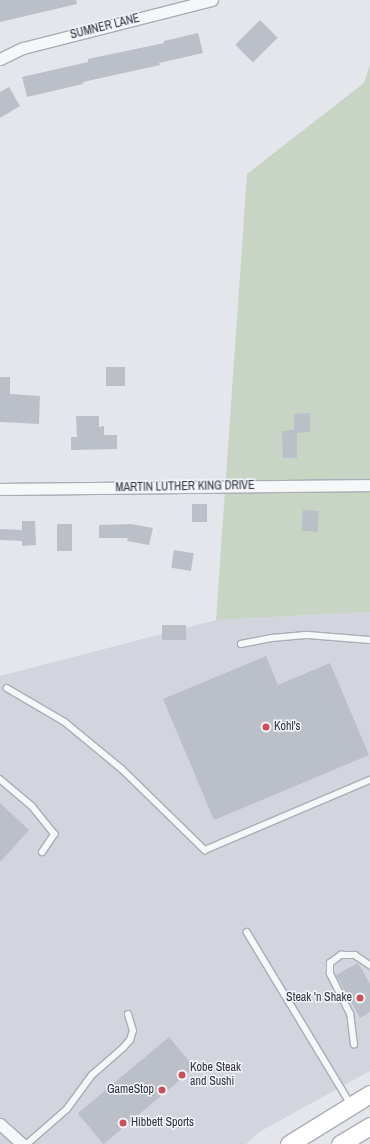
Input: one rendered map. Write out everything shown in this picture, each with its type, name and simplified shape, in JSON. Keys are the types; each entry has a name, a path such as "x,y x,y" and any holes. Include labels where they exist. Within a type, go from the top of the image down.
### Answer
{"main road":[{"path":"289,1144 370,1094"},
{"path":"340,1144 368,1129"}],"street":[{"name":"SUMNER LANE","path":"0,59 23,48 212,0"},
{"name":"MARTIN LUTHER KING DRIVE","path":"0,489 370,484"},
{"path":"0,1124 22,1144"}],"lane":[{"path":"241,644 272,638 308,635 370,640"},
{"path":"6,688 70,727 122,769 205,850 370,780"},
{"path":"0,779 32,806 55,834 43,852"},
{"path":"246,932 351,1105"},
{"path":"354,1045 350,1014 330,974 330,963 341,955 355,955 370,965"},
{"path":"27,1144 68,1109 92,1075 130,1040 133,1031 128,1014"}],"shaded area":[{"path":"370,612 370,1071 259,1132 246,1144 0,1144 0,676 216,620"}],"green space":[{"path":"370,65 370,612 216,620 247,174 364,83"}],"building":[{"path":"0,0 76,0 77,4 0,22"},
{"path":"260,20 278,38 253,62 235,45"},
{"path":"198,33 203,53 159,63 160,65 83,82 83,84 27,97 22,77 88,62 88,59 164,43 164,41"},
{"path":"9,87 20,106 0,118 0,92"},
{"path":"106,367 125,367 125,386 106,386"},
{"path":"0,377 10,377 10,394 40,396 39,424 0,422"},
{"path":"310,413 310,432 297,433 297,458 283,458 282,431 294,430 294,414"},
{"path":"76,416 99,416 99,427 104,426 104,435 117,435 117,449 71,450 71,437 77,437"},
{"path":"192,504 207,504 207,522 192,522"},
{"path":"303,510 319,511 317,532 302,531"},
{"path":"22,521 35,521 36,545 22,546 22,541 0,540 0,529 22,530"},
{"path":"57,524 72,524 72,551 57,551"},
{"path":"131,524 153,528 149,545 127,541 128,538 99,538 99,525"},
{"path":"174,550 194,553 191,571 171,568"},
{"path":"162,625 186,625 186,640 162,640"},
{"name":"Kohl's","path":"266,656 278,685 330,663 369,755 214,820 163,699"},
{"path":"0,803 29,830 0,862"},
{"name":"Steak 'n Shake","path":"358,963 370,984 370,1012 360,1018 336,975"},
{"path":"169,1037 195,1068 104,1144 78,1113"}],"place":[{"name":"Kohl's","path":"266,727"},
{"name":"Steak 'n Shake","path":"360,998"},
{"name":"Kobe Steak and Sushi","path":"182,1075"},
{"name":"GameStop","path":"162,1090"},
{"name":"Hibbett Sports","path":"123,1123"}]}
